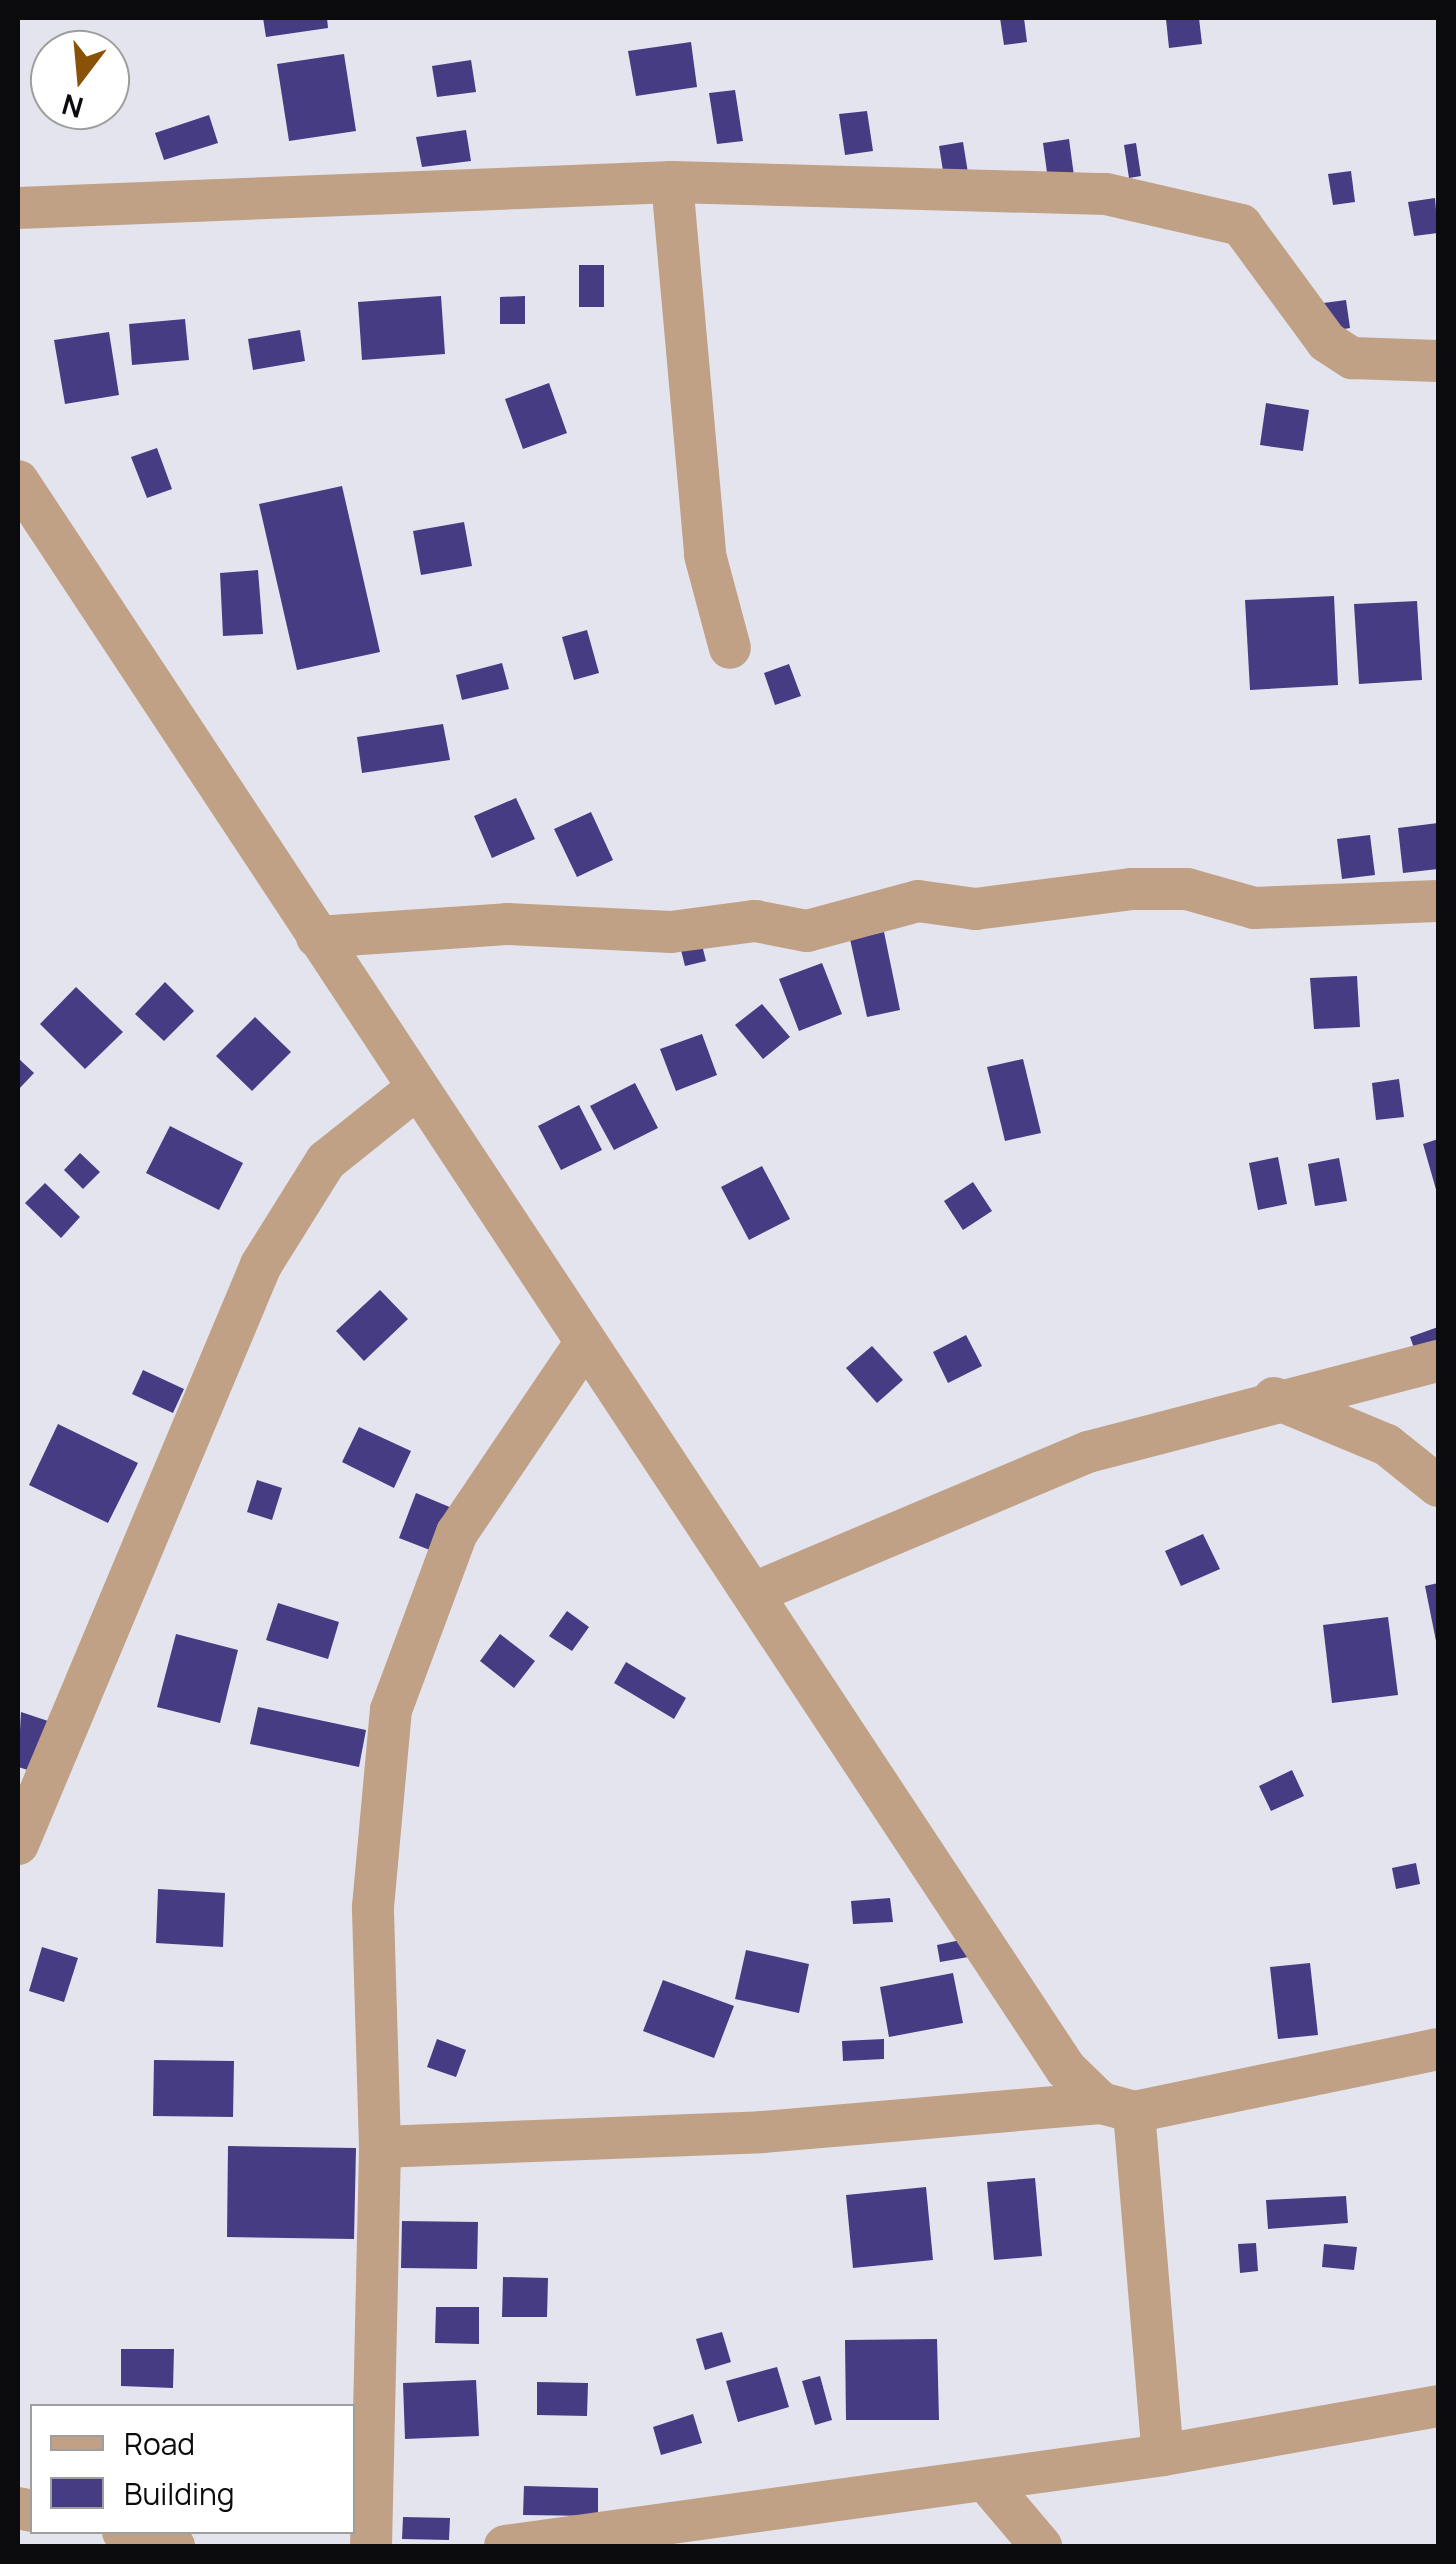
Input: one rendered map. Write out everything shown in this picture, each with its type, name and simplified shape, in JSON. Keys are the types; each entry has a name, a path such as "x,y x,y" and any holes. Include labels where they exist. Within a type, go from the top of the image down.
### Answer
{"street":[{"path":"672,182 705,555 730,648"},
{"path":"18,208 672,182 1106,194 1190,207 1241,225 1326,342 1352,358 1438,361"},
{"path":"18,481 415,1090 754,1593 1039,2032 1118,2108 1163,2455"},
{"path":"317,937 507,924 671,932 740,921 807,930 918,900 974,909 1131,889 1187,889 1254,908 1438,901"},
{"path":"18,1844 261,1265 326,1161 415,1090"},
{"path":"371,2546 380,2148 373,1907 391,1710 456,1534 585,1343"},
{"path":"754,1593 1088,1452 1274,1398 1438,1361"},
{"path":"1274,1398 1386,1445 1438,1486"},
{"path":"380,2148 762,2132 1118,2108 1438,2049"},
{"path":"505,2546 1163,2455 1438,2406"},
{"path":"985,2480 1041,2546"},
{"path":"130,2534 174,2546"}],"building":[{"path":"263,18 327,18 328,28 266,37"},
{"path":"1000,18 1024,18 1027,42 1004,45"},
{"path":"1199,18 1202,44 1169,48 1166,19"},
{"path":"691,42 697,87 636,96 628,51"},
{"path":"344,54 356,131 289,141 277,64"},
{"path":"471,60 476,92 437,97 432,66"},
{"path":"735,90 743,141 717,144 709,93"},
{"path":"867,111 873,151 845,155 839,114"},
{"path":"209,115 218,143 164,160 155,133"},
{"path":"466,130 471,161 422,167 416,137"},
{"path":"1069,139 1074,176 1048,180 1043,143"},
{"path":"963,142 968,173 944,177 939,146"},
{"path":"1136,143 1141,176 1129,178 1124,145"},
{"path":"1351,171 1355,202 1333,205 1328,174"},
{"path":"1435,198 1438,233 1414,236 1408,202"},
{"path":"579,265 604,265 604,307 579,307"},
{"path":"441,296 445,354 362,360 358,302"},
{"path":"525,296 525,324 500,324 500,297"},
{"path":"1346,300 1350,328 1321,333 1316,304"},
{"path":"185,319 189,360 132,365 129,324"},
{"path":"300,330 305,361 253,370 248,339"},
{"path":"109,332 119,395 65,404 54,340"},
{"path":"549,383 567,433 523,449 505,399"},
{"path":"1266,403 1309,410 1303,451 1260,445"},
{"path":"157,448 172,489 147,498 131,457"},
{"path":"342,486 380,652 297,670 259,504"},
{"path":"464,522 472,566 421,575 413,531"},
{"path":"258,570 263,634 223,636 220,573"},
{"path":"1334,596 1338,685 1250,690 1245,600"},
{"path":"1417,601 1422,680 1359,684 1354,604"},
{"path":"587,630 599,673 574,680 562,637"},
{"path":"502,663 509,689 462,700 456,675"},
{"path":"789,664 801,696 775,705 764,673"},
{"path":"443,724 450,760 362,773 357,737"},
{"path":"516,798 535,839 492,858 474,816"},
{"path":"591,812 613,860 577,877 554,829"},
{"path":"1438,823 1438,869 1403,873 1398,828"},
{"path":"1370,835 1375,875 1342,879 1337,839"},
{"path":"884,932 900,1010 867,1017 850,939"},
{"path":"701,941 706,961 685,966 680,946"},
{"path":"822,963 842,1014 799,1031 779,979"},
{"path":"1357,976 1360,1027 1314,1029 1310,978"},
{"path":"165,982 194,1011 164,1041 135,1014"},
{"path":"76,987 123,1032 85,1069 40,1024"},
{"path":"762,1004 790,1037 763,1059 735,1025"},
{"path":"255,1017 291,1052 252,1091 216,1056"},
{"path":"702,1034 717,1075 676,1091 660,1049"},
{"path":"18,1058 34,1073 18,1090"},
{"path":"1023,1059 1041,1133 1005,1141 987,1067"},
{"path":"1399,1079 1404,1117 1376,1120 1372,1083"},
{"path":"635,1083 658,1128 614,1150 590,1106"},
{"path":"579,1105 602,1150 561,1170 538,1126"},
{"path":"170,1126 243,1163 219,1210 146,1173"},
{"path":"1438,1139 1438,1193 1437,1193 1423,1144"},
{"path":"80,1153 100,1172 83,1189 64,1170"},
{"path":"1278,1157 1287,1204 1258,1210 1249,1163"},
{"path":"1339,1158 1347,1201 1315,1206 1308,1164"},
{"path":"762,1166 790,1219 749,1240 721,1187"},
{"path":"973,1182 992,1211 963,1230 944,1201"},
{"path":"45,1183 80,1217 61,1238 25,1203"},
{"path":"380,1290 408,1319 364,1361 336,1331"},
{"path":"1438,1327 1438,1355 1419,1362 1410,1337"},
{"path":"966,1335 982,1366 948,1383 933,1352"},
{"path":"872,1346 903,1380 877,1403 846,1368"},
{"path":"143,1370 184,1389 173,1413 132,1394"},
{"path":"58,1424 138,1463 108,1523 29,1485"},
{"path":"359,1427 411,1451 394,1488 342,1462"},
{"path":"257,1480 282,1488 272,1520 247,1512"},
{"path":"416,1493 452,1508 435,1552 399,1538"},
{"path":"1203,1534 1220,1569 1181,1586 1165,1551"},
{"path":"1438,1583 1438,1646 1437,1646 1425,1586"},
{"path":"278,1603 339,1622 328,1659 266,1640"},
{"path":"567,1611 589,1627 572,1651 549,1636"},
{"path":"1388,1617 1398,1695 1332,1703 1323,1625"},
{"path":"176,1634 238,1650 220,1723 157,1707"},
{"path":"500,1634 535,1661 514,1688 480,1661"},
{"path":"626,1662 686,1698 674,1719 614,1683"},
{"path":"258,1707 366,1730 359,1767 250,1744"},
{"path":"21,1712 57,1724 41,1774 18,1767"},
{"path":"1292,1770 1304,1796 1271,1811 1259,1786"},
{"path":"1416,1863 1420,1884 1396,1889 1392,1868"},
{"path":"158,1889 225,1893 223,1947 156,1943"},
{"path":"890,1898 893,1922 853,1924 851,1901"},
{"path":"970,1938 974,1956 940,1962 937,1945"},
{"path":"42,1947 78,1958 64,2002 29,1991"},
{"path":"746,1950 809,1964 799,2013 735,1999"},
{"path":"1310,1963 1318,2035 1278,2039 1270,1967"},
{"path":"953,1973 963,2023 889,2037 880,1987"},
{"path":"663,1980 734,2006 714,2058 643,2031"},
{"path":"437,2039 466,2050 456,2077 427,2067"},
{"path":"884,2039 884,2059 843,2061 842,2041"},
{"path":"154,2060 234,2061 233,2117 153,2116"},
{"path":"228,2146 356,2148 354,2239 227,2237"},
{"path":"1035,2178 1042,2256 994,2260 987,2182"},
{"path":"926,2187 933,2260 853,2268 846,2195"},
{"path":"1346,2196 1348,2223 1268,2229 1266,2200"},
{"path":"402,2221 478,2222 477,2269 401,2268"},
{"path":"1256,2243 1258,2271 1240,2273 1238,2244"},
{"path":"1324,2244 1357,2247 1354,2270 1322,2267"},
{"path":"503,2277 548,2278 547,2317 502,2317"},
{"path":"436,2307 479,2307 479,2344 435,2343"},
{"path":"722,2332 731,2362 705,2370 696,2339"},
{"path":"937,2339 939,2420 846,2420 845,2340"},
{"path":"121,2349 174,2349 173,2388 121,2386"},
{"path":"777,2367 789,2407 738,2422 726,2381"},
{"path":"820,2376 832,2420 815,2425 802,2381"},
{"path":"476,2380 479,2436 405,2439 403,2383"},
{"path":"537,2382 588,2383 587,2416 537,2415"},
{"path":"693,2414 702,2443 661,2455 653,2427"},
{"path":"524,2486 598,2488 598,2516 523,2515"},
{"path":"403,2517 450,2518 449,2540 402,2539"}]}
